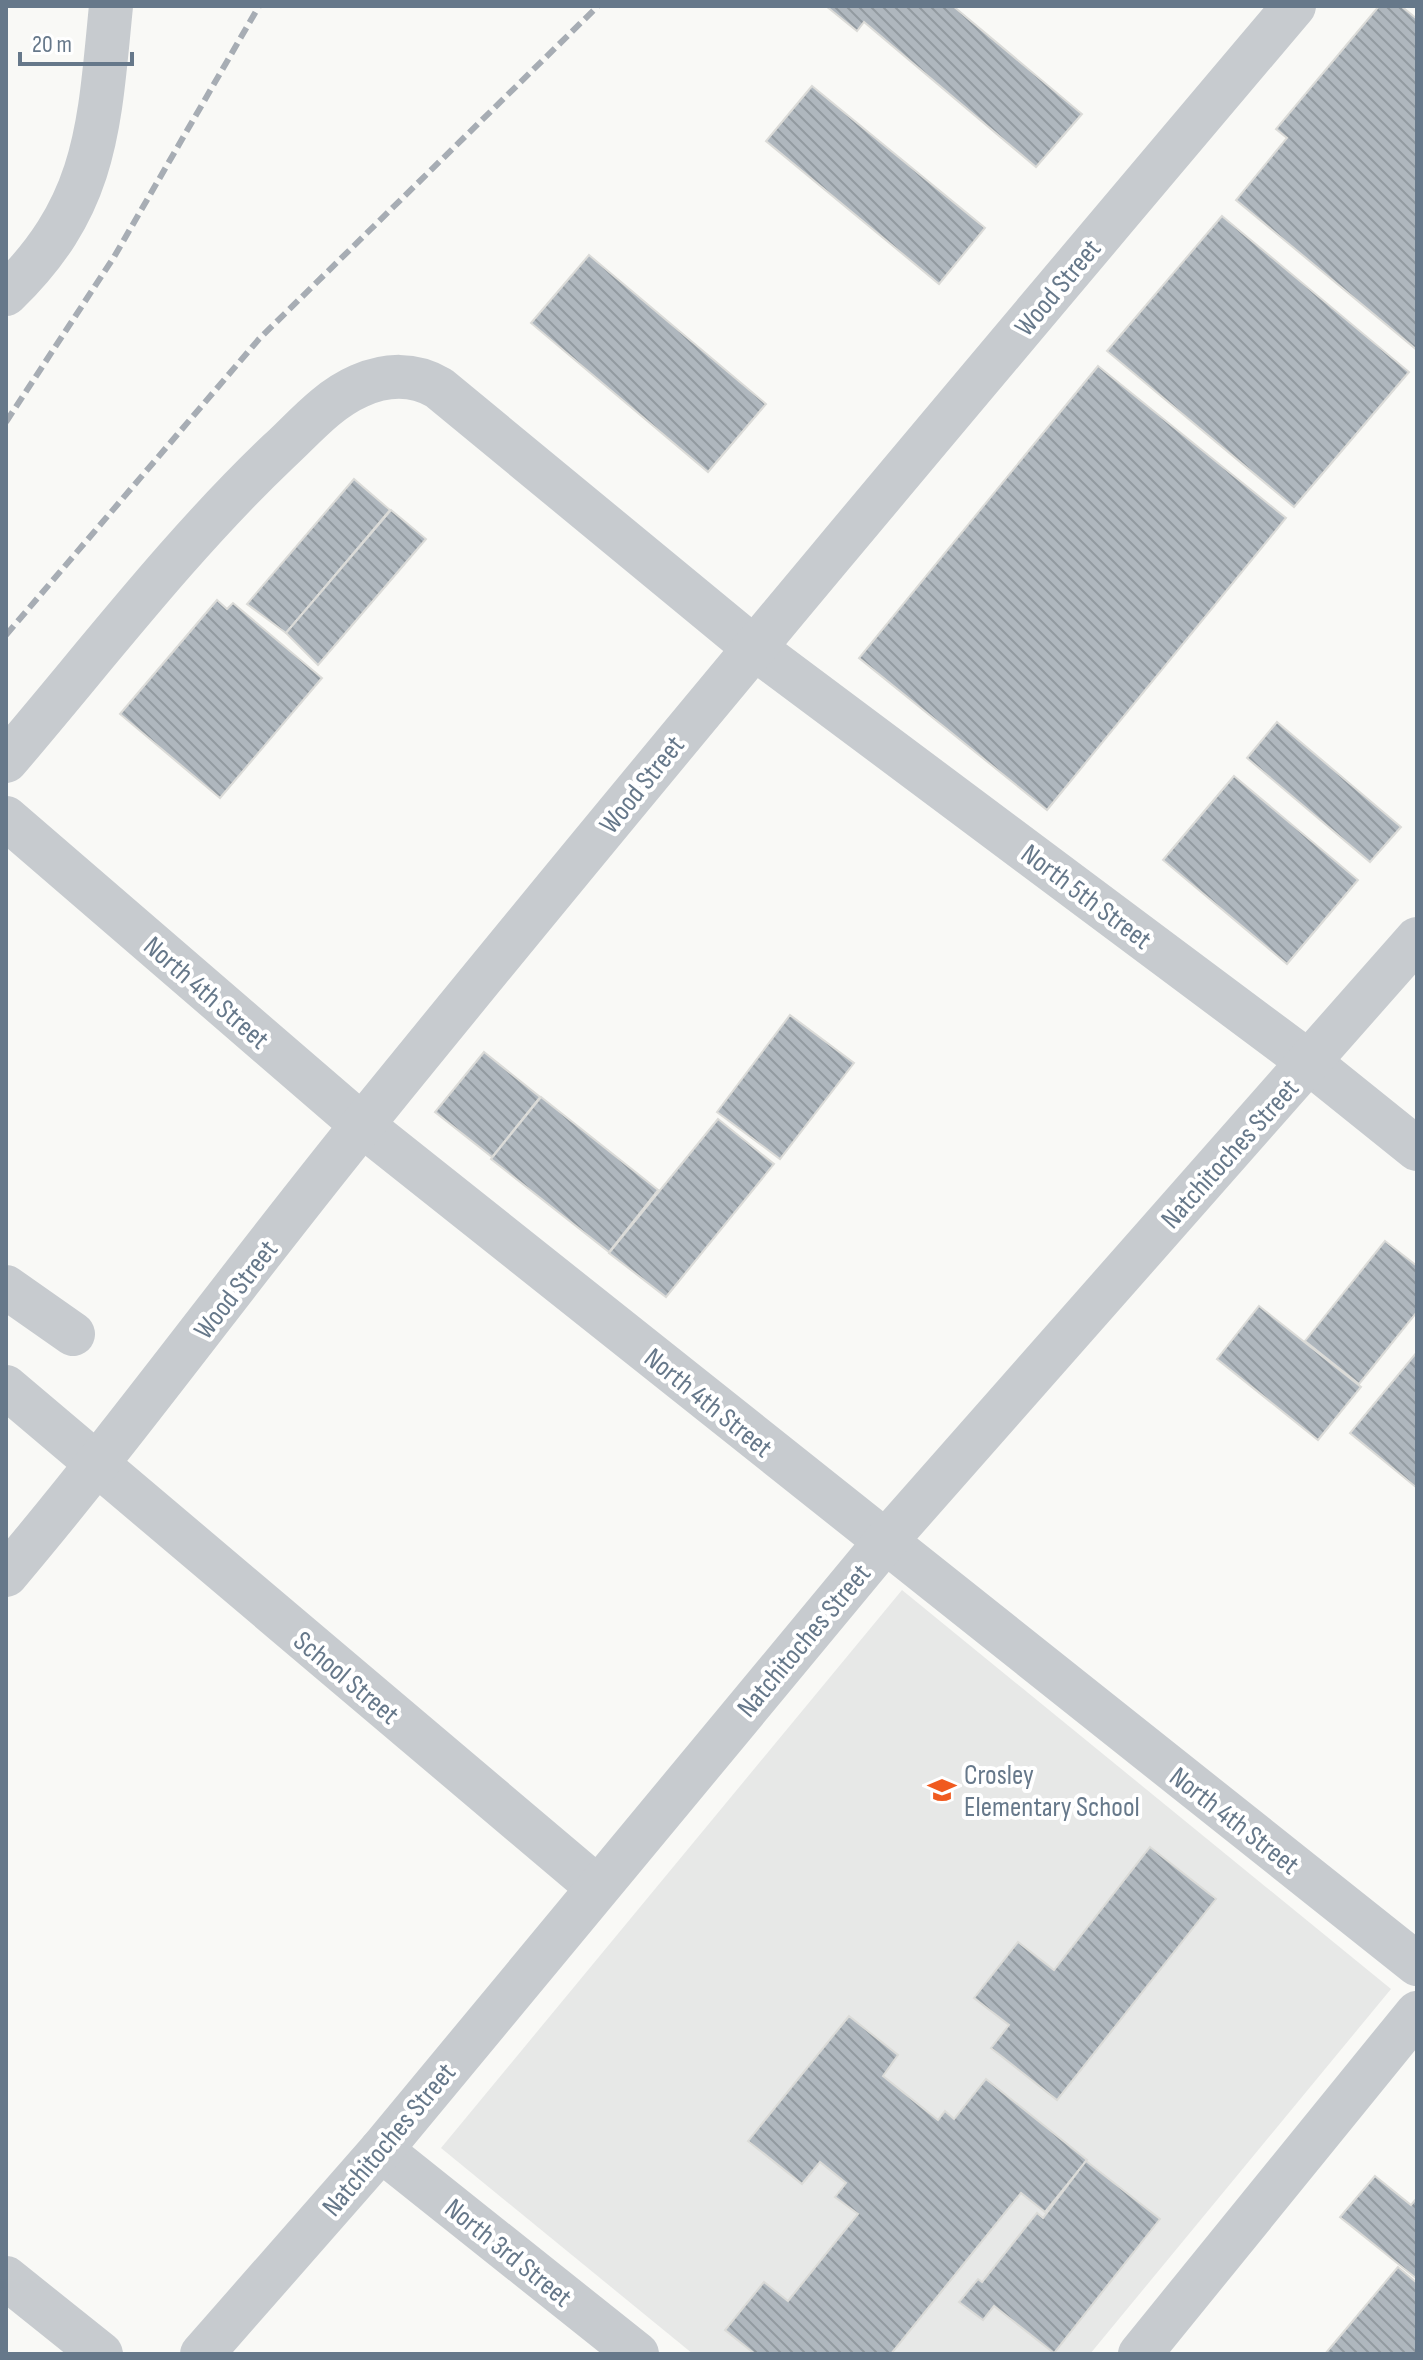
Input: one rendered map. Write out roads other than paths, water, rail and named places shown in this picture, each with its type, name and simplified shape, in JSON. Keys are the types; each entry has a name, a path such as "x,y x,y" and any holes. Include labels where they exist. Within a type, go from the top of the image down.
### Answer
{"street":[{"path":"6,294 37,264 77,200 96,137 111,6"},
{"name":"Wood Street","path":"6,1575 98,1466 362,1125 753,647 1294,6"},
{"name":"North 5th Street","path":"6,761 233,495 331,402 359,386 392,377 421,377 439,388 753,647 1310,1063 1417,1149"},
{"name":"North 4th Street","path":"9,825 362,1125 1417,1964"},
{"name":"Natchitoches Street","path":"202,2354 381,2150 885,1542 1417,939"},
{"path":"6,1287 73,1334"},
{"name":"School Street","path":"6,1387 597,1887"},
{"path":"1140,2354 1417,2013"},
{"name":"North 3rd Street","path":"381,2150 637,2354"},
{"path":"6,2278 101,2354"}],"railway":[{"path":"6,422 114,257 259,6"},
{"path":"6,635 259,339 598,6"}],"place":[{"name":"Crosley Elementary School","path":"942,1790"}]}
